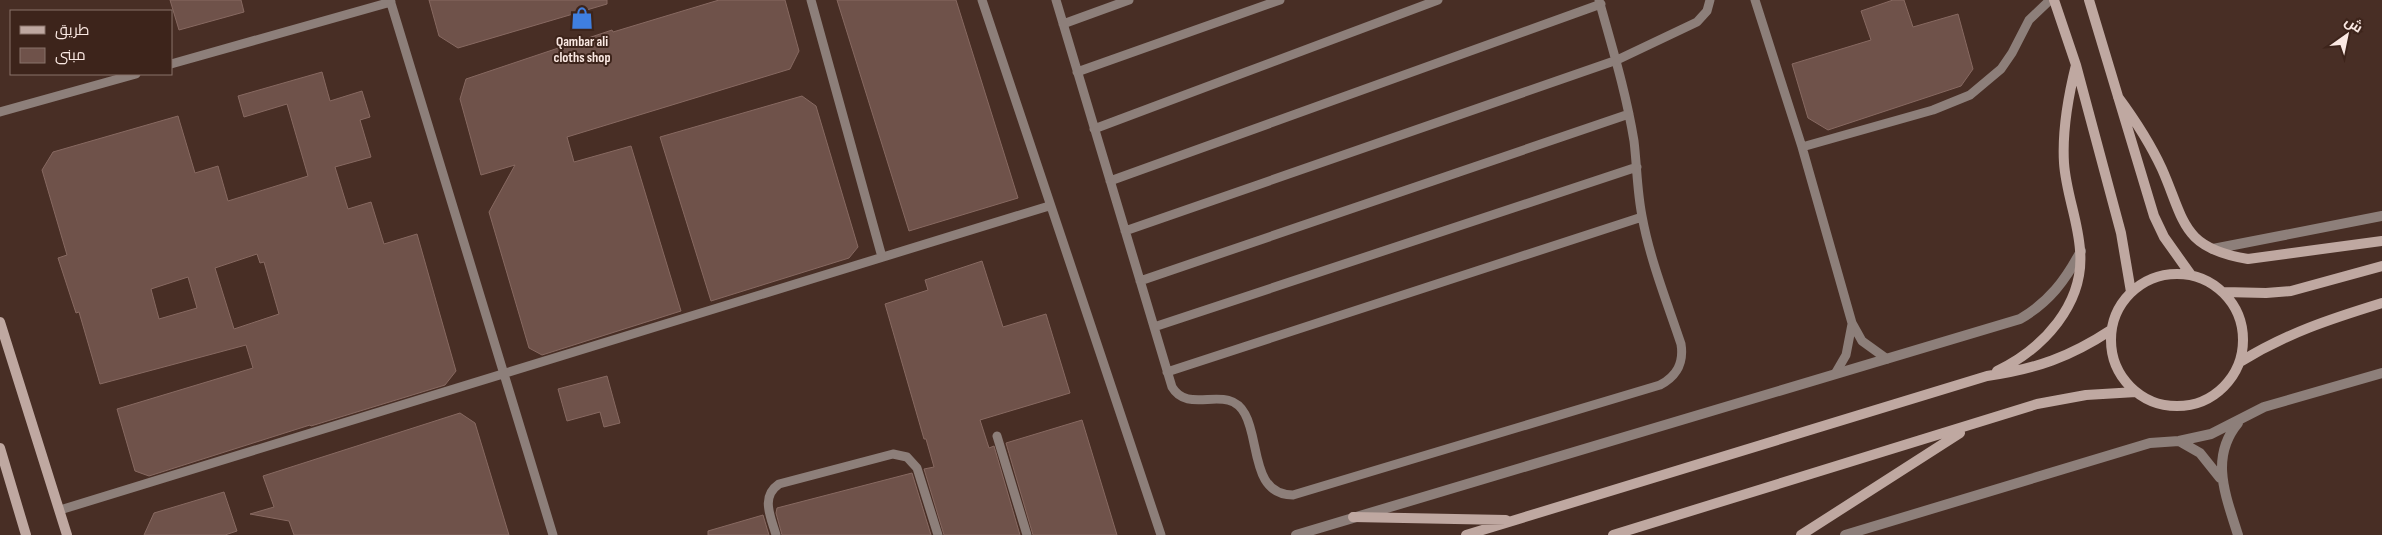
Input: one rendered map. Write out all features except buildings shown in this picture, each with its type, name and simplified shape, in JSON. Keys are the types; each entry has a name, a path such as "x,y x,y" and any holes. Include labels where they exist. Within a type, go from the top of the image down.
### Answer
{"main road":[{"path":"2054,0 2076,65 2121,232 2131,292"},
{"path":"2089,0 2154,216 2164,237 2191,275"},
{"path":"1466,535 1987,376 2013,364 2055,327 2069,305 2079,279 2080,251 2064,164 2065,120 2076,65"},
{"path":"2118,97 2148,140 2187,230 2198,241 2231,256 2248,259 2382,242"},
{"path":"2224,292 2266,293 2291,291 2382,266"},
{"path":"2191,275 2203,279 2224,292 2235,307 2242,325 2244,344 2240,362 2230,381 2215,395 2196,404 2175,406 2161,404 2136,392 2124,380 2111,348 2111,330 2118,310 2131,292 2144,282 2159,276 2191,275"},
{"path":"2240,362 2304,328 2380,304"},
{"path":"0,322 68,535"},
{"path":"1987,376 2023,371 2047,364 2074,353 2111,330"},
{"path":"1613,535 1970,426 2029,406 2061,398 2136,392"},
{"path":"1801,535 1970,426"},
{"path":"0,448 26,535"},
{"path":"1353,517 1514,520"}],"street":[{"path":"2213,249 2382,216"},
{"path":"1296,535 2020,319 2038,309 2052,296 2068,274 2080,251"},
{"path":"1845,535 2150,443 2179,441 2211,434 2276,403 2382,373"},
{"path":"2238,535 2222,481 2223,449 2240,420"},
{"path":"2179,441 2190,446 2208,461 2222,481"}],"lane":[{"path":"811,0 882,257"},
{"path":"982,0 1049,206 1161,535"},
{"path":"1056,0 1094,129 1172,387 1181,398 1195,400 1224,398 1241,408 1248,420 1265,482 1277,493 1293,495 1660,385 1679,369 1682,352 1642,217 1629,114 1617,60 1600,2 1110,181"},
{"path":"1063,24 1129,0"},
{"path":"1078,72 1280,0"},
{"path":"1094,129 1438,0"},
{"path":"1125,231 1617,60 1697,22 1707,11 1710,0"},
{"path":"1755,0 1802,147 1852,323 1862,341 1887,359"},
{"path":"1802,147 1943,107 1970,95 2000,69 2012,53 2029,20 2050,0"},
{"path":"172,64 391,1 553,535"},
{"path":"0,112 132,75"},
{"path":"1140,281 1629,114"},
{"path":"1154,327 1637,167"},
{"path":"60,510 1049,206"},
{"path":"1167,372 1642,217"},
{"path":"1835,374 1846,355 1852,323"},
{"path":"997,436 1027,535"},
{"path":"776,535 768,499 774,488 779,484 893,454 907,457 917,468 938,535"}],"place":[{"name":"Qambar ali cloths shop","path":"582,18"}]}
